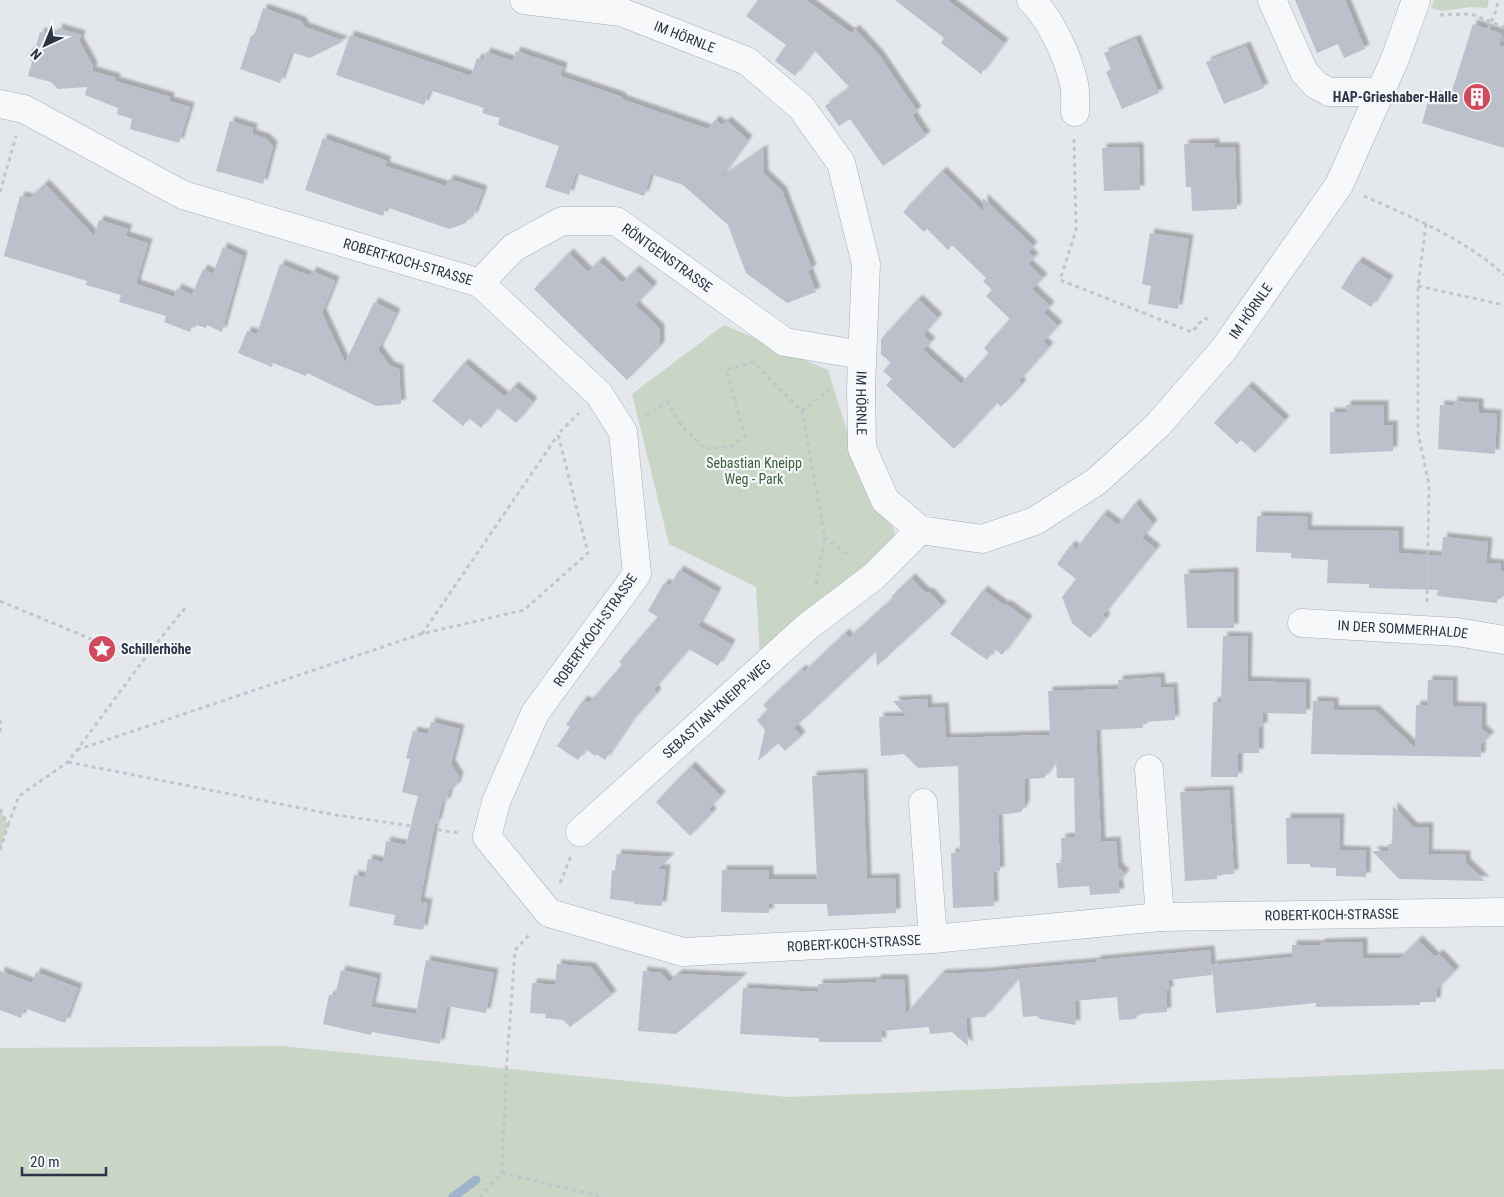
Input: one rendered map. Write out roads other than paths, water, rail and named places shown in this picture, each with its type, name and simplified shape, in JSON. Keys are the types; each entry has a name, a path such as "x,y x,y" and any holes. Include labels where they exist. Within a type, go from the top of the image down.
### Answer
{"street":[{"name":"IM HÖRNLE","path":"524,0 619,6 747,61 802,107 841,163 866,264 861,388 862,448 885,500 920,530 982,539 1035,521 1097,480 1158,424 1224,349 1339,185 1395,60 1414,6"},
{"path":"1031,0 1038,7 1061,44 1074,84 1075,112"},
{"path":"1272,0 1304,72 1316,85 1329,92 1381,92"},
{"name":"ROBERT-KOCH-STRASSE","path":"12,106 183,195 480,283 599,394 623,432 637,574 535,713 496,802 487,837 549,913 683,952 933,938 1160,917 1504,912"},
{"name":"RÖNTGENSTRASSE","path":"480,283 513,248 562,221 616,221 785,342 862,355"},
{"name":"SEBASTIAN-KNEIPP-WEG","path":"580,832 807,627 874,576 920,530"},
{"name":"IN DER SOMMERHALDE","path":"1302,623 1457,632 1504,640"},
{"path":"1149,769 1160,917"},
{"name":"ROBERT-KOCH-STRASSE","path":"922,803 933,938"}],"waterway":[{"path":"453,1197 476,1180"}],"place":[{"name":"HAP-Grieshaber-Halle","path":"1477,97"},
{"name":"Schillerhöhe","path":"102,649"}],"park label":[{"name":"Sebastian Kneipp Weg - Park","path":"754,472"}]}
